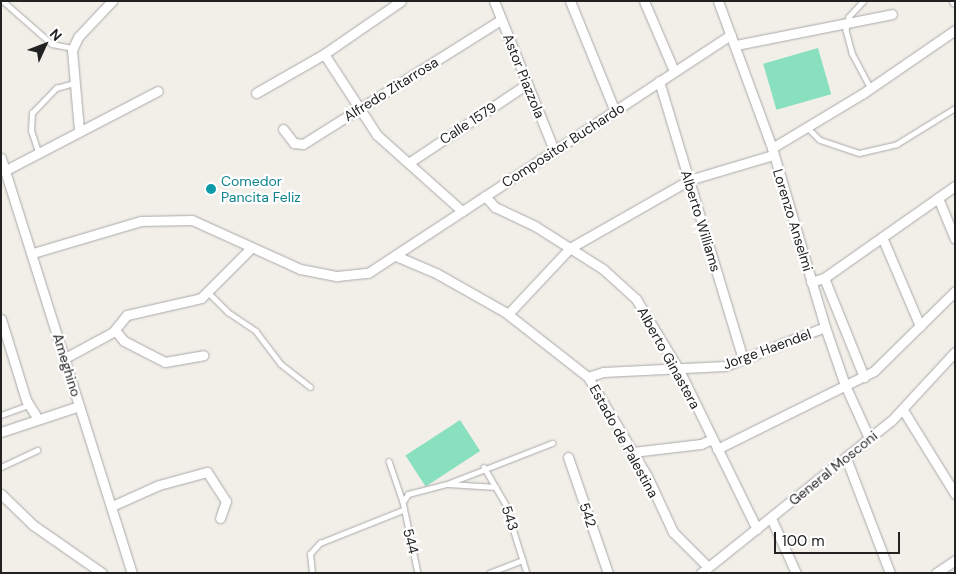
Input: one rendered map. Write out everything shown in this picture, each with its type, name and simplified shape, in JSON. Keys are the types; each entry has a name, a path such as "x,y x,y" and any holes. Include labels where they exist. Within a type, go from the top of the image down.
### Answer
{"street":[{"path":"79,130 72,48 78,37 112,1"},
{"path":"256,93 324,54 401,1"},
{"name":"Astor Piazzola","path":"494,1 554,150"},
{"path":"570,1 615,111"},
{"path":"644,1 674,71"},
{"name":"Lorenzo Anselmi","path":"718,1 736,46 772,151 825,327 845,384 869,438"},
{"path":"736,46 892,14"},
{"name":"Alfredo Zitarrosa","path":"283,129 294,142 303,144 502,20"},
{"path":"508,314 570,248 689,180 772,151 806,126 871,88 955,30"},
{"name":"Compositor Buchardo","path":"33,252 141,222 170,218 200,222 251,248 300,269 337,276 368,273 731,35"},
{"path":"324,54 358,110 377,135 410,162 462,211"},
{"name":"Alberto Williams","path":"659,81 743,360"},
{"name":"Calle 1579","path":"410,162 527,84"},
{"path":"6,170 79,130 158,91"},
{"name":"Ameghino","path":"1,158 33,252 132,573"},
{"path":"811,282 824,278 955,186"},
{"name":"Alberto Ginastera","path":"485,196 495,207 570,248 603,269 636,299 679,370 757,530"},
{"path":"938,198 955,239"},
{"path":"882,237 920,326"},
{"path":"65,358 115,330 127,315 186,304 209,293 251,248"},
{"name":"Estado de Palestina","path":"396,256 436,273 508,314 588,376 634,452 673,532 704,570"},
{"path":"824,278 864,377"},
{"path":"717,449 845,384 864,377 883,364 955,291"},
{"path":"1,319 28,405 38,419"},
{"name":"Jorge Haendel","path":"588,376 602,372 679,370 725,366 825,327"},
{"path":"115,330 124,341 165,362 203,355"},
{"name":"General Mosconi","path":"704,570 757,530 903,410 955,352"},
{"path":"1,432 79,406"},
{"path":"903,410 951,478 955,494"},
{"path":"634,452 701,444 712,439"},
{"name":"542","path":"568,457 608,573"},
{"path":"846,458 890,573"},
{"path":"112,506 159,484 207,472 226,501 220,518"},
{"path":"1,494 33,524 102,573"},
{"path":"771,518 796,573"},
{"path":"936,573 955,560"}],"lane":[{"path":"3,1 52,44 72,48"},
{"path":"864,1 852,12 846,24 850,47 871,88"},
{"path":"38,152 32,131 32,112 56,88 75,83"},
{"path":"806,126 820,140 859,153 897,144 955,108"},
{"path":"209,293 228,312 256,331 281,364 310,387"},
{"path":"1,415 28,405"},
{"path":"403,502 408,494 447,484 484,467 552,443"},
{"path":"1,467 37,450"},
{"path":"388,461 403,502"},
{"name":"543","path":"484,467 505,503 527,573"},
{"path":"447,484 496,486"},
{"name":"544","path":"403,502 403,510 418,573"},
{"path":"312,572 310,554 320,544 403,510"},
{"path":"489,573 523,560"}],"green space":[{"path":"818,48 831,94 776,110 763,64"},
{"path":"460,420 480,451 426,486 405,455"}],"place":[{"name":"Comedor Pancita Feliz","path":"211,189"}]}
